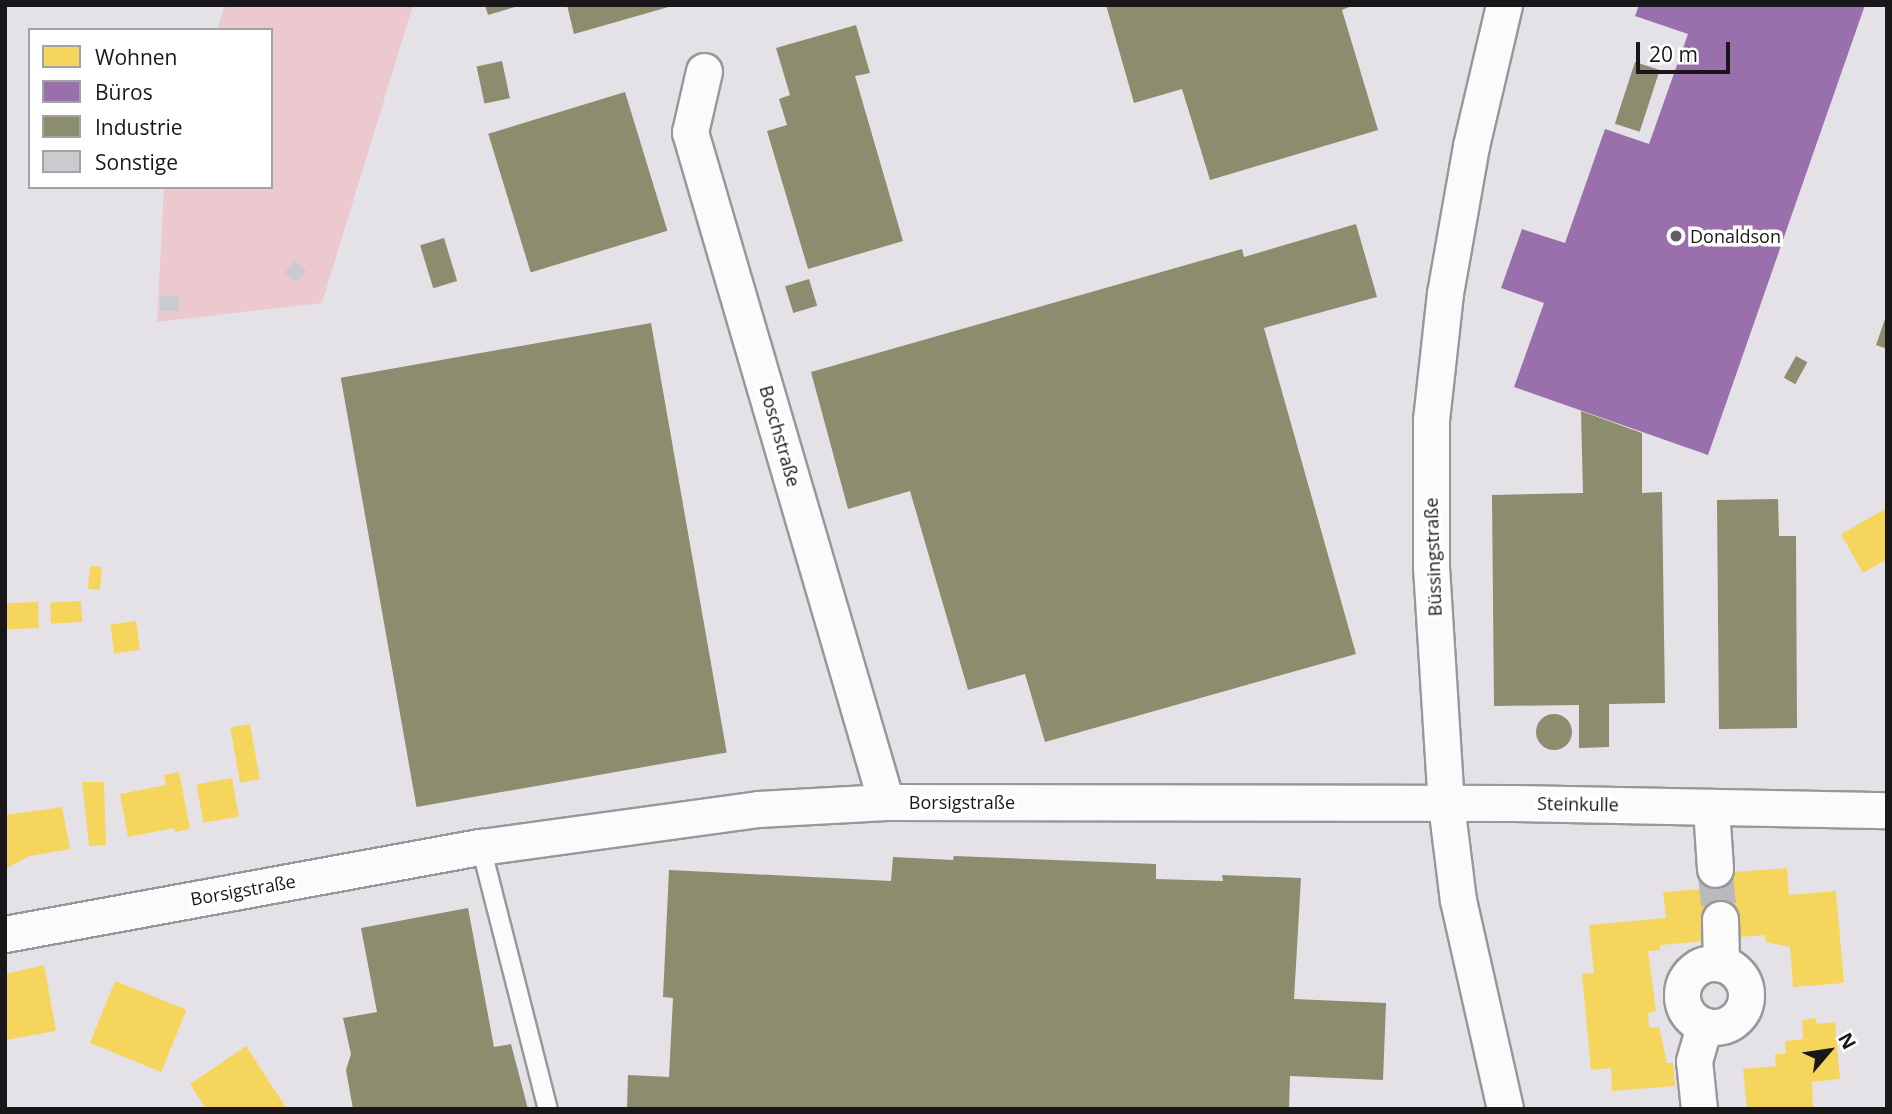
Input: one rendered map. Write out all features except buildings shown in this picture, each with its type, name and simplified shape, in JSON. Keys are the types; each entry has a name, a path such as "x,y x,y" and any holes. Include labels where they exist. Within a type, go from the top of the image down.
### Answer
{"street":[{"name":"Büssingstraße","path":"1504,5 1471,146 1445,293 1431,419 1431,567 1446,804 1458,900 1505,1109"},
{"name":"Boschstraße","path":"704,71 690,132 886,802"},
{"name":"Borsigstraße","path":"5,934 481,847 758,809 886,802 1446,804"},
{"name":"Steinkulle","path":"1446,804 1887,810"},
{"path":"1711,808 1715,869"},
{"path":"1720,919 1721,964"},
{"path":"1710,964 1721,964 1744,984 1745,1004 1733,1021 1704,1025 1687,1013 1683,992 1691,973 1710,964"},
{"path":"1699,1109 1694,1061 1704,1025"}],"lane":[{"path":"481,847 548,1109"}],"shaded area":[{"path":"225,5 413,5 322,303 157,322 164,189 273,189 273,28 218,28"}],"tunnel":[{"path":"1715,869 1720,919"}],"place":[{"name":"Donaldson","path":"1676,236"}]}
